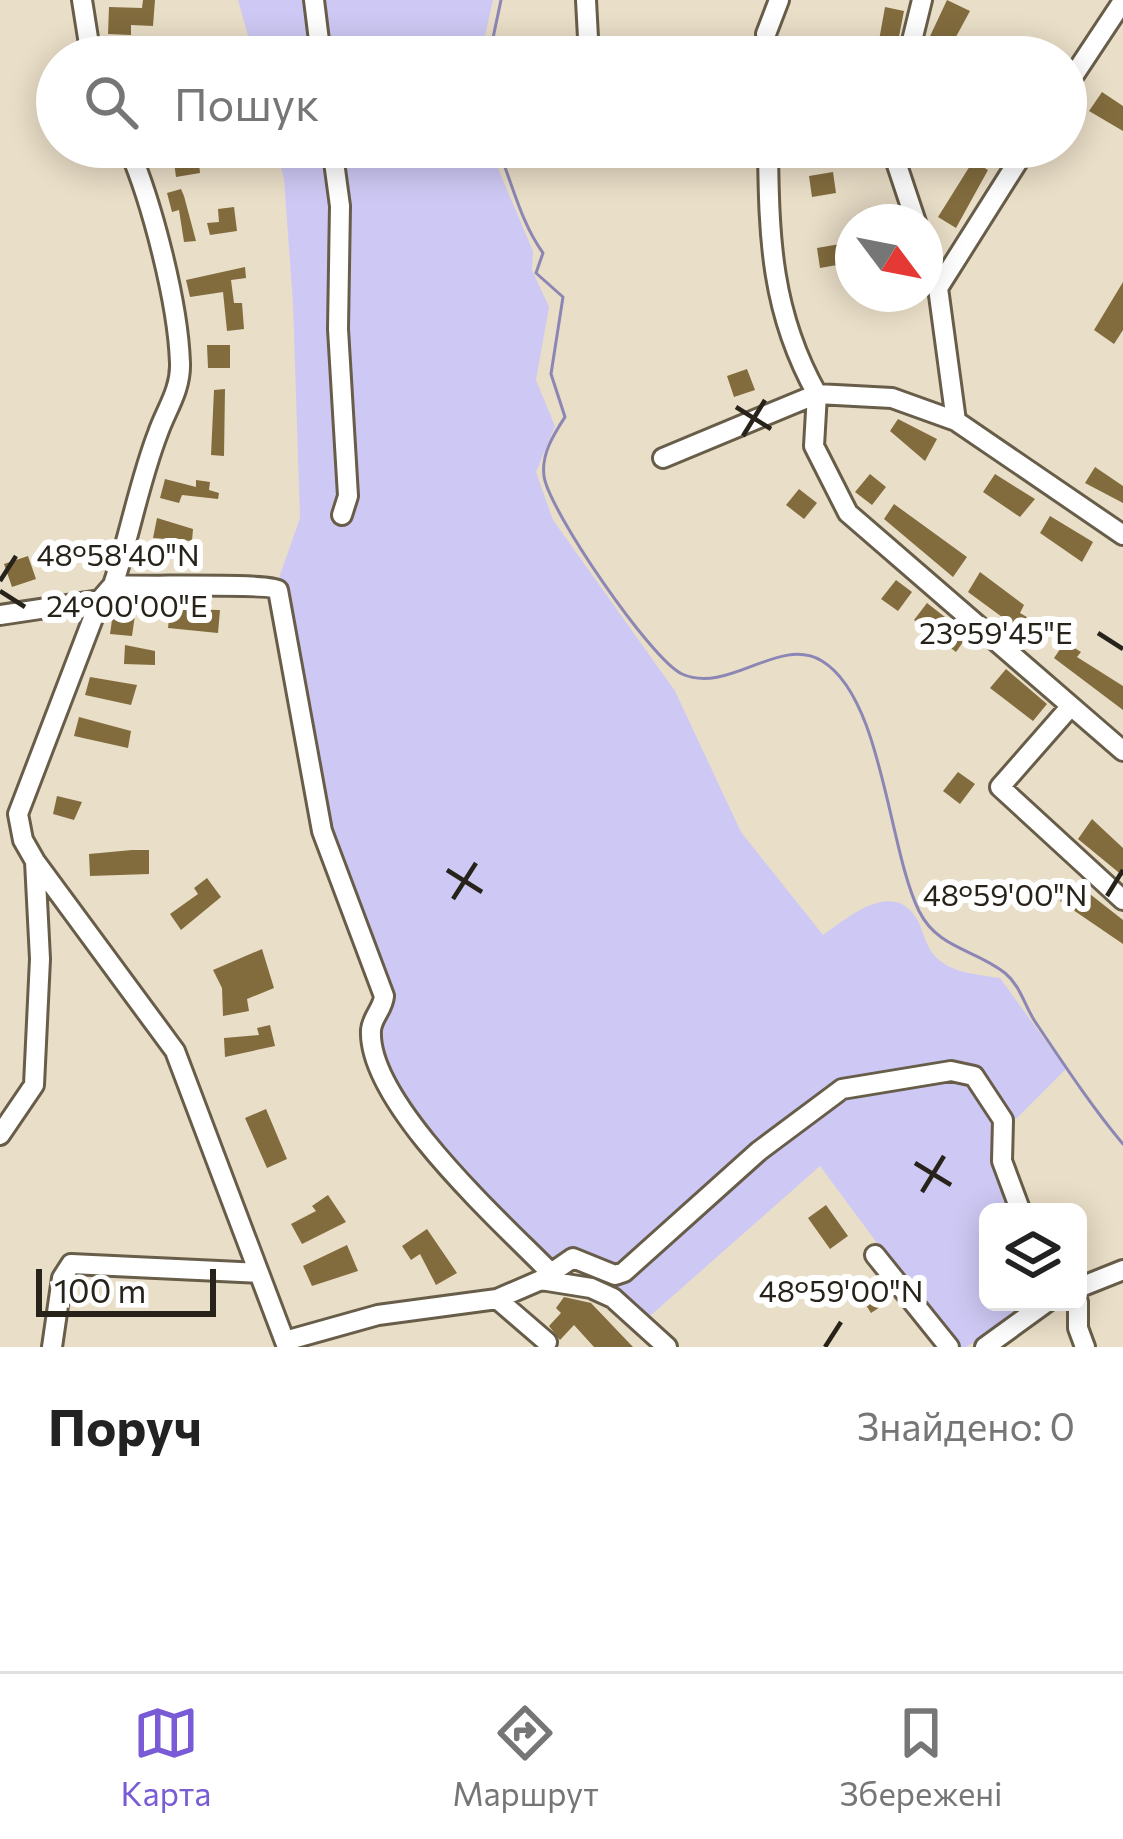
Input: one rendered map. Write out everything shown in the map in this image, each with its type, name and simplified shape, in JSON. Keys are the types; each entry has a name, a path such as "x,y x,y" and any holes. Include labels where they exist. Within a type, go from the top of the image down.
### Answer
{"street":[{"path":"82,0 88,36"},
{"path":"314,0 318,36"},
{"path":"586,0 588,36"},
{"path":"766,36 779,0"},
{"path":"913,36 922,0"},
{"path":"1087,55 1123,1"},
{"path":"136,168 151,210 180,365 176,393 157,435 106,592 19,814 23,841 35,861 176,1051 286,1344 378,1315 497,1299 573,1258 616,1275 624,1272 759,1151 842,1089 951,1070 974,1076 1003,1120 1002,1162 1018,1203"},
{"path":"335,168 340,206 338,329 348,496 342,515"},
{"path":"768,168 770,262 795,356 817,394 814,446 848,513 1123,751"},
{"path":"898,168 910,204"},
{"path":"943,280 1014,168"},
{"path":"941,312 956,422"},
{"path":"662,458 817,394 892,398 956,422 1123,535"},
{"path":"0,615 106,592 266,584 278,590 322,832 384,996 370,1027 376,1061 436,1158 545,1276 613,1298 667,1347"},
{"path":"1071,706 1000,787 1123,900"},
{"path":"0,1135 34,1085 40,958 35,861"},
{"path":"875,1255 949,1347"},
{"path":"52,1347 62,1279 71,1264 259,1273"},
{"path":"1087,1284 1123,1270"},
{"path":"497,1299 548,1342"},
{"path":"985,1347 1035,1311"},
{"path":"1078,1311 1085,1347"}],"shaded area":[{"path":"238,0 493,0 485,36 248,36"},
{"path":"281,168 498,168 533,251 532,270 549,307 536,380 555,426 536,472 553,520 675,691 741,832 823,935 868,906 893,902 905,906 943,963 1000,978 1066,1069 1016,1119 1007,1118 1015,1203 979,1203 979,1311 1028,1311 966,1347 954,1347 820,1166 650,1316 597,1270 570,1264 549,1276 412,1112 376,1034 382,999 320,839 273,595 300,518 293,304"}],"building":[{"path":"143,0 155,0 153,26 131,25 131,35 108,34 109,7 142,8"},
{"path":"947,0 970,11 956,36 930,36"},
{"path":"885,7 904,11 899,36 880,36"},
{"path":"1102,92 1123,106 1123,131 1089,111"},
{"path":"175,168 200,168 200,173 176,177"},
{"path":"969,168 985,168 988,170 956,228 943,220 943,209"},
{"path":"833,172 836,193 812,197 809,176"},
{"path":"181,189 196,241 184,242 179,210 172,212 167,193"},
{"path":"234,207 237,231 210,235 207,223 219,222 218,209"},
{"path":"835,245 835,265 820,268 817,248"},
{"path":"245,267 246,278 231,280 234,303 242,303 244,329 227,331 223,292 190,297 186,280"},
{"path":"1123,282 1123,330 1114,344 1094,330"},
{"path":"207,345 230,345 230,368 208,368"},
{"path":"747,369 755,390 734,397 727,376"},
{"path":"225,389 224,456 211,455 214,390"},
{"path":"898,419 937,439 925,461 890,431"},
{"path":"1095,467 1123,486 1123,503 1085,483"},
{"path":"870,474 886,487 872,505 855,492"},
{"path":"995,474 1035,499 1020,517 983,492"},
{"path":"165,479 196,487 196,480 210,482 209,490 219,493 218,499 182,495 179,503 160,498"},
{"path":"799,489 817,503 804,519 786,505"},
{"path":"894,504 967,557 953,577 884,519"},
{"path":"1050,516 1093,542 1082,562 1040,533"},
{"path":"157,518 193,529 192,541 153,538"},
{"path":"28,556 36,579 12,587 4,564"},
{"path":"980,572 1024,605 1020,613 1049,630 1040,645 968,592"},
{"path":"896,580 912,592 898,611 881,599"},
{"path":"927,603 968,635 956,652 914,620"},
{"path":"170,609 220,610 218,633 168,628"},
{"path":"113,613 135,615 132,636 110,634"},
{"path":"1065,642 1081,652 1077,657 1123,686 1123,710 1054,658"},
{"path":"125,645 155,651 155,665 124,664"},
{"path":"1006,669 1047,704 1033,721 990,688"},
{"path":"90,677 137,685 131,705 85,695"},
{"path":"79,717 131,731 128,748 74,736"},
{"path":"958,772 975,784 960,804 943,791"},
{"path":"57,796 82,802 74,820 53,814"},
{"path":"1092,819 1123,848 1123,876 1078,839"},
{"path":"149,850 149,874 90,876 89,854"},
{"path":"207,878 221,897 181,930 170,914 198,894 194,888"},
{"path":"1072,880 1123,920 1123,944 1060,901"},
{"path":"262,949 274,988 247,999 249,1011 223,1016 222,988 213,970"},
{"path":"270,1025 275,1046 225,1057 224,1038 259,1035 257,1028"},
{"path":"266,1109 287,1159 267,1168 245,1118"},
{"path":"328,1195 346,1222 302,1244 291,1224 316,1211 312,1206"},
{"path":"826,1205 848,1236 830,1249 808,1218"},
{"path":"427,1229 457,1273 436,1285 420,1254 411,1260 402,1246"},
{"path":"347,1245 358,1271 312,1286 303,1266"},
{"path":"877,1282 889,1301 871,1313 859,1294"},
{"path":"564,1297 591,1303 633,1347 594,1347 574,1325 560,1340 549,1326 561,1313 556,1308"}],"waterway":[{"path":"493,36 501,0"},
{"path":"505,168 543,253 536,273 563,297 551,374 565,417 546,452 544,476 581,549 648,642 682,674 718,677 771,659 806,655 822,661 842,680 871,740 919,911 936,933 1011,979 1058,1056 1123,1144"}]}
